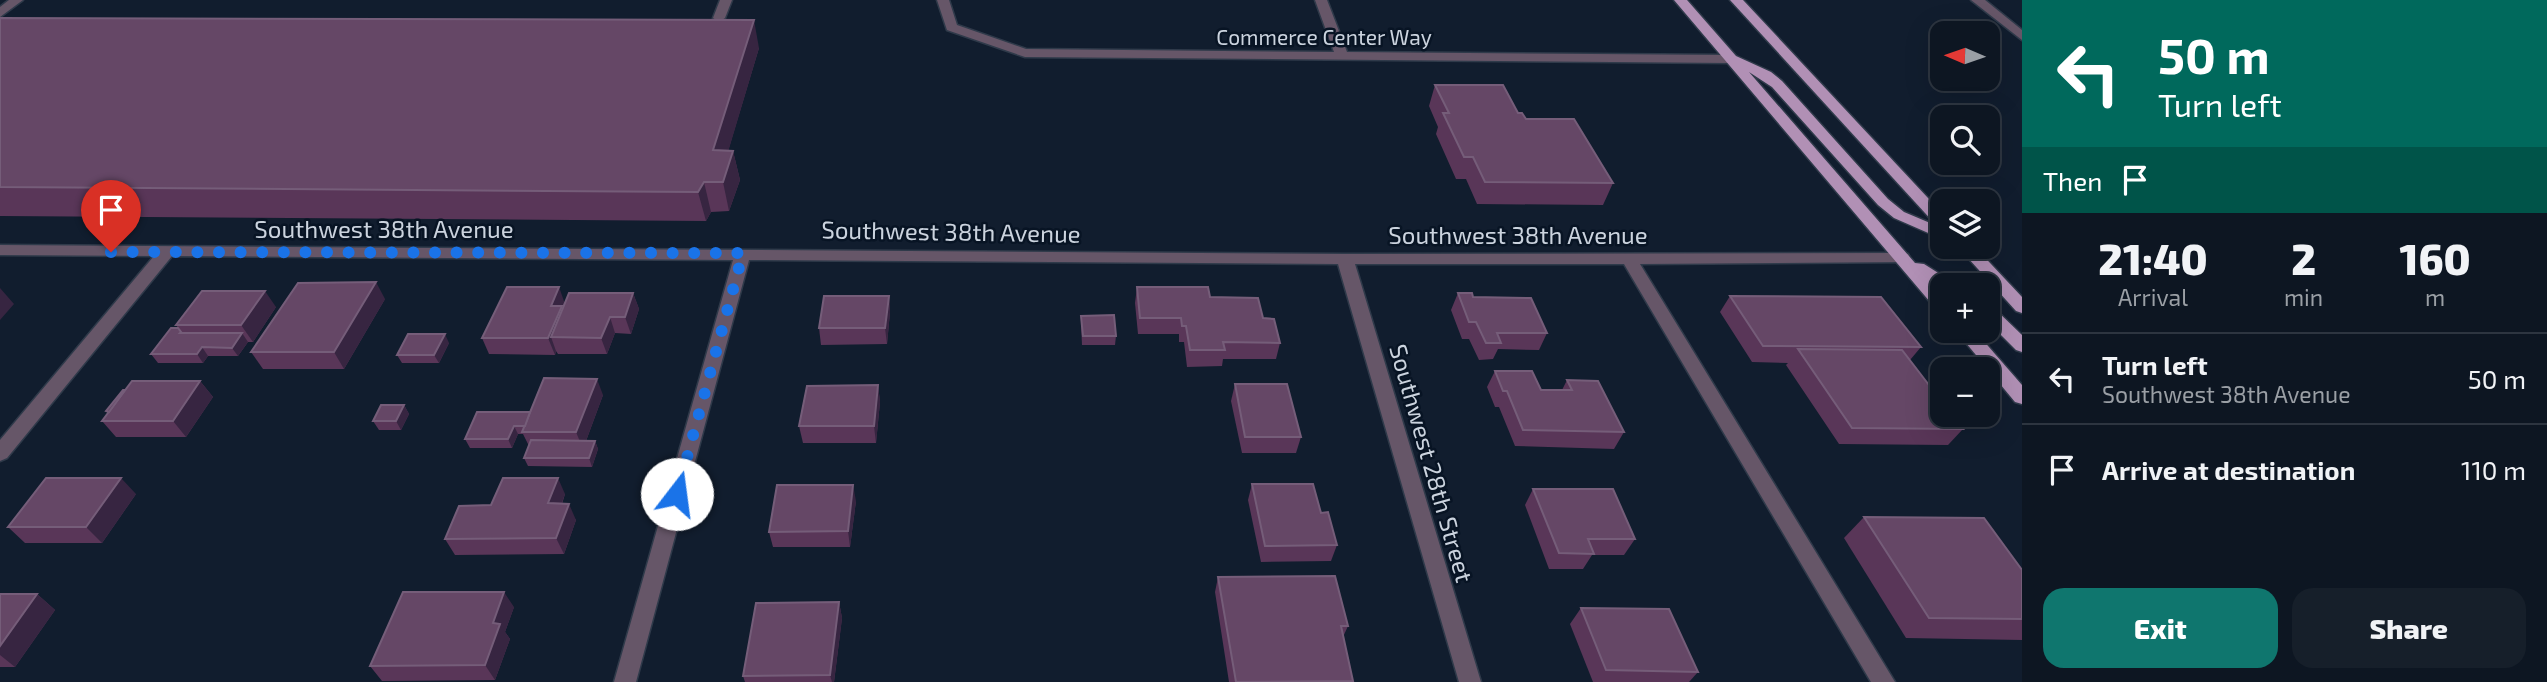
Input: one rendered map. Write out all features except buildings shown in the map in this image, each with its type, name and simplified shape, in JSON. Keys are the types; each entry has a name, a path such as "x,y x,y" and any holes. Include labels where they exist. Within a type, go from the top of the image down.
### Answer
{"main road":[{"path":"1680,0 1930,291"},
{"path":"1736,0 1930,209"},
{"path":"1730,59 1753,68 1777,84 1883,202 1899,215 1930,229"},
{"path":"1902,258 1930,276"},
{"path":"1977,259 2022,307"},
{"path":"2000,321 2022,346"},
{"path":"1975,343 2022,397"}],"street":[{"path":"0,13 17,0"},
{"path":"719,18 726,0"},
{"name":"Commerce Center Way","path":"943,0 951,27 1025,53 1730,59"},
{"path":"1321,0 1342,56"},
{"path":"1977,0 2022,36"},
{"name":"Southwest 38th Avenue","path":"0,250 1345,259 1902,258"},
{"path":"0,453 166,253"},
{"path":"625,682 743,253"},
{"name":"Southwest 28th Street","path":"1345,259 1470,682"},
{"path":"1629,259 1884,682"}],"route":[{"path":"111,252 743,253 677,494"}]}
